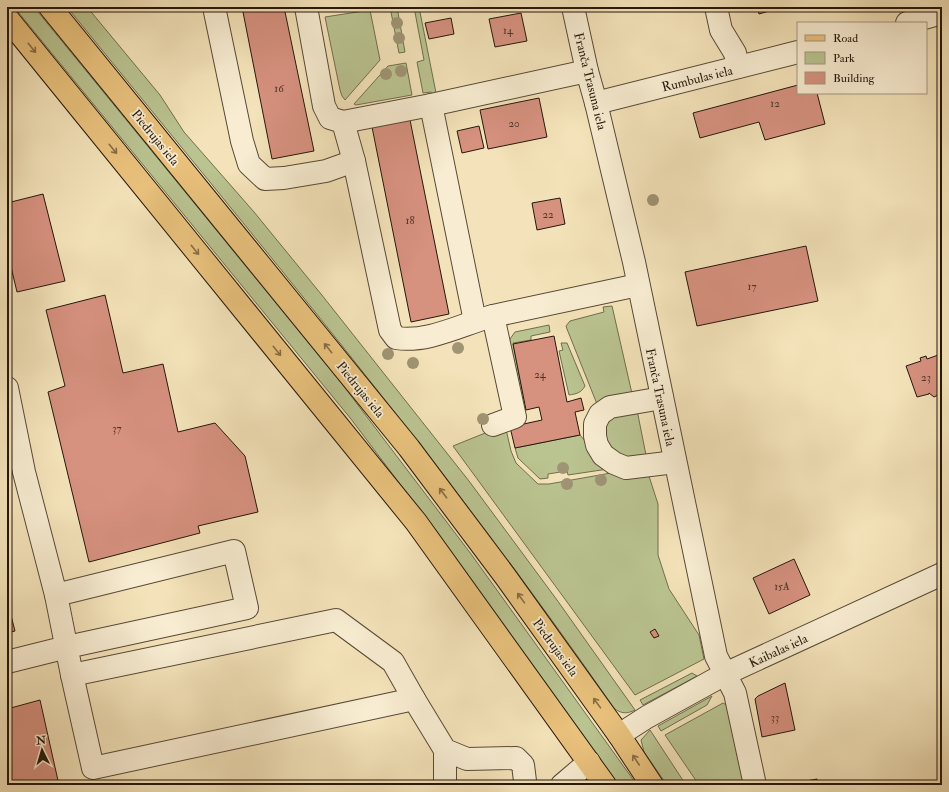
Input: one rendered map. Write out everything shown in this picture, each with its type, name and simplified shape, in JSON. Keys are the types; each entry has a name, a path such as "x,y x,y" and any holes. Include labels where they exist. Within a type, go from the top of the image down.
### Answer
{"main road":[{"name":"Piedrujas iela","path":"50,7 409,448 505,576 619,735 652,785"},
{"path":"7,18 416,522 605,785"}],"street":[{"path":"214,7 242,141 249,164 265,179 284,178 326,171 354,161"},
{"path":"306,7 324,106 330,118 343,122 431,105 587,71"},
{"name":"Franča Trasuna iela","path":"573,7 587,71 634,262 716,656 736,693 755,785"},
{"path":"716,7 721,30 735,54 738,67"},
{"path":"910,22 942,13"},
{"name":"Rumbulas iela","path":"596,103 797,52"},
{"path":"431,105 484,319 515,417 493,425"},
{"path":"343,122 354,161 390,330 396,338 408,339 450,331 484,319 638,285"},
{"path":"7,388 24,472 56,595 93,768 414,699"},
{"path":"662,398 610,407 600,414 595,424 595,436 597,445 603,455 614,463 626,468 675,462"},
{"path":"7,455 24,472"},
{"path":"7,662 67,647 247,608 234,551 56,595"},
{"name":"Kaibalas iela","path":"619,735 647,717 725,674 942,574"},
{"path":"72,675 336,620 393,662 446,750 445,785"},
{"path":"446,750 467,759 516,758 523,765 524,785"},
{"path":"562,785 589,762"}],"green space":[{"path":"14,7 34,7 342,384 471,554 637,785 618,785 455,557 351,419"},
{"path":"67,7 87,7 160,95 184,132 254,212 321,294 469,481 557,600 635,710 624,713 614,708 550,617 416,440 278,266"},
{"path":"390,7 397,7 405,52 399,53"},
{"path":"414,7 419,7 436,93 542,71 433,98 431,92 423,93 417,62 424,60"},
{"path":"370,10 380,60 345,100 340,90 325,17"},
{"path":"406,63 412,95 356,105 354,104 388,66"},
{"path":"612,306 633,398 597,404 566,326 570,321 604,312 603,307"},
{"path":"549,325 550,332 531,336 531,340 513,343 526,410 522,410 506,348 515,332"},
{"path":"561,343 567,343 585,386 576,394 569,395 559,351 563,350"},
{"path":"637,410 647,460 621,462 603,438 607,421 616,414"},
{"path":"505,425 511,451 516,463 538,484 549,484 611,473 647,470 658,504 658,555 669,589 699,635 704,659 635,695 453,446"},
{"path":"580,435 608,469 568,475 567,471 548,474 548,478 540,479 518,458 515,448"},
{"path":"692,673 697,676 643,705 640,700"},
{"path":"712,696 707,705 661,731 658,726"},
{"path":"723,703 732,708 748,785 699,785 665,735"},
{"path":"650,730 686,785 667,785 644,752 641,740"}],"building":[{"path":"242,7 284,7 314,151 272,159"},
{"path":"757,7 783,7 759,14"},
{"path":"521,13 527,41 495,47 489,19"},
{"path":"451,18 454,34 429,39 425,23"},
{"path":"797,85 797,94 817,94 825,124 765,140 759,122 700,138 693,113"},
{"path":"539,98 547,137 488,149 480,110"},
{"path":"409,115 449,314 411,322 371,122"},
{"path":"479,126 484,148 462,153 457,131"},
{"path":"43,194 65,281 17,292 7,250 7,203"},
{"path":"560,198 565,224 537,230 532,203"},
{"path":"806,246 818,301 697,326 685,272"},
{"path":"105,295 123,373 163,364 178,432 215,423 245,456 258,512 198,526 200,533 89,562 48,392 65,386 46,310"},
{"path":"554,336 567,402 581,398 584,410 575,412 580,435 515,448 510,427 542,420 539,407 526,410 513,344"},
{"path":"941,354 942,388 940,394 934,397 929,393 917,397 906,366 921,361 920,358 926,356 927,359"},
{"path":"794,559 810,595 769,614 753,578"},
{"path":"7,600 15,631 7,633"},
{"path":"655,629 659,636 654,638 650,632"},
{"path":"785,683 795,730 762,737 755,699 758,696"},
{"path":"40,700 59,785 7,785 7,709"},
{"path":"817,779 818,785 784,785"}]}
